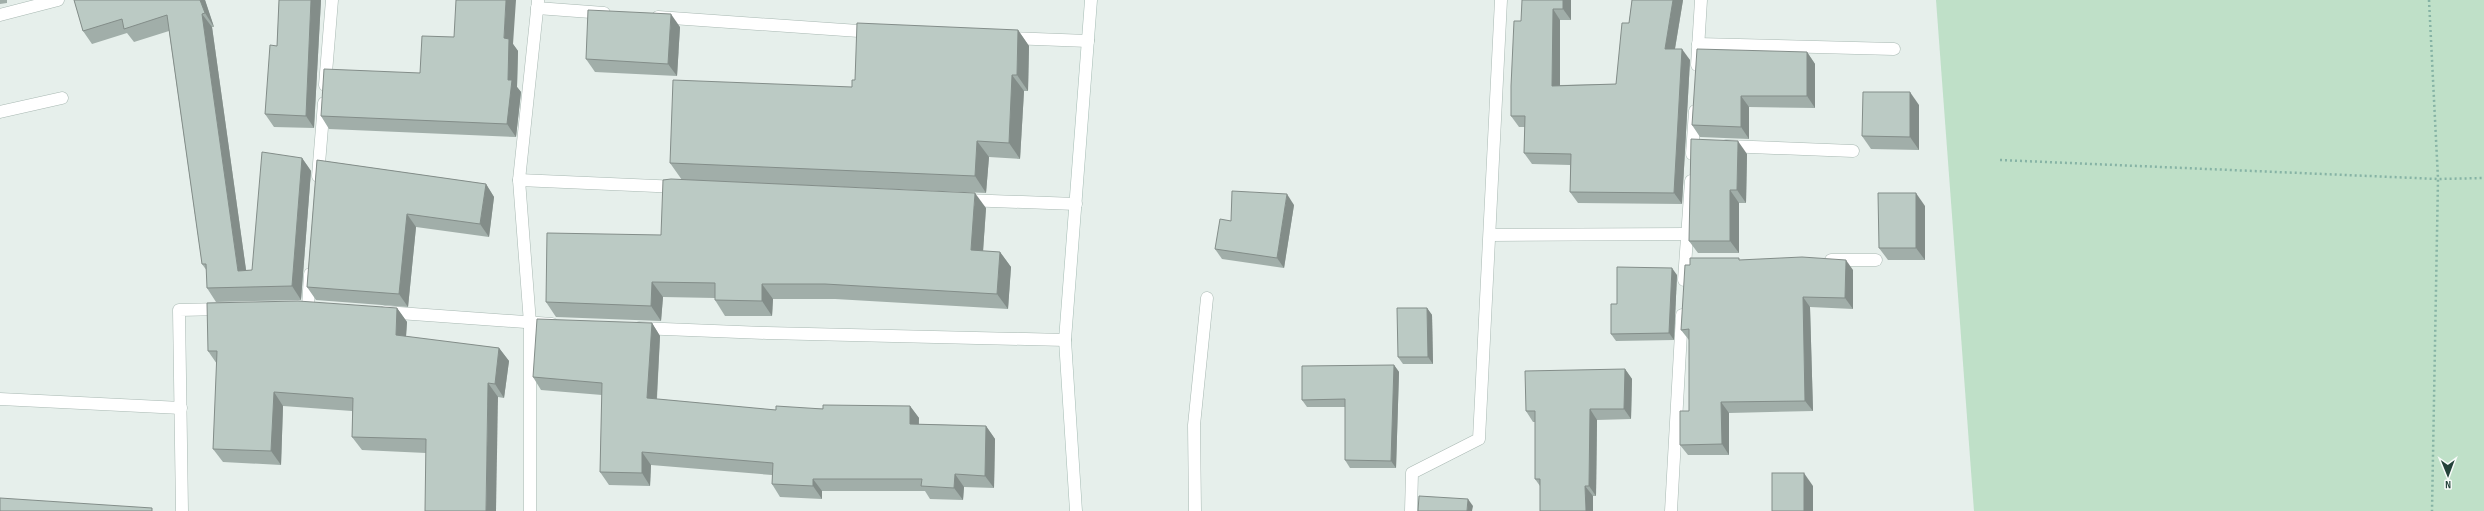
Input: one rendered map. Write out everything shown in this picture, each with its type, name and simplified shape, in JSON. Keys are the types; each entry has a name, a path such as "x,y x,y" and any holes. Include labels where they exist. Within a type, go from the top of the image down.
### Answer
{"street":[{"path":"0,15 58,0"},
{"path":"317,189 332,0"},
{"path":"1076,511 1065,340 1091,0"},
{"path":"1411,511 1412,473 1479,439 1501,0"},
{"path":"1697,75 1701,0"},
{"path":"530,511 530,323 519,180 538,4 616,13"},
{"path":"647,16 882,32"},
{"path":"993,37 1088,41"},
{"path":"1698,44 1894,49"},
{"path":"0,112 62,98"},
{"path":"1671,511 1695,98"},
{"path":"1693,144 1852,151"},
{"path":"519,180 694,188"},
{"path":"949,199 1076,204"},
{"path":"1490,235 1687,234"},
{"path":"308,307 312,260"},
{"path":"1820,260 1876,260"},
{"path":"1685,261 1701,261"},
{"path":"1195,511 1194,425 1208,298"},
{"path":"293,307 324,308"},
{"path":"182,511 179,310 232,309"},
{"path":"372,312 562,324"},
{"path":"625,327 767,333 1065,340"},
{"path":"0,399 181,408"}],"path":[{"path":"2429,0 2438,179 2432,511"},
{"path":"2000,160 2438,179 2484,178"}],"green space":[{"path":"1936,0 2484,0 2484,511 1974,511"}],"building":[{"path":"74,0 200,0 205,13 202,14 238,271 252,270 262,152 302,158 292,286 207,288 206,264 202,264 167,15 124,29 122,19 83,31"},
{"path":"279,0 311,0 306,116 265,114 270,45 277,46"},
{"path":"456,0 506,0 504,38 509,39 508,80 512,80 507,124 321,116 324,69 420,73 422,36 454,37"},
{"path":"1522,0 1563,0 1563,9 1553,9 1552,86 1616,84 1622,23 1629,23 1632,0 1673,0 1665,49 1682,49 1674,193 1570,192 1571,154 1524,153 1525,116 1511,116 1514,21 1521,21"},
{"path":"588,10 671,14 668,64 586,59"},
{"path":"857,23 1018,30 1017,75 1012,75 1009,143 977,141 975,176 670,163 673,80 852,87 852,80 855,80"},
{"path":"1697,49 1807,52 1807,96 1741,96 1741,127 1692,125"},
{"path":"1863,92 1910,92 1910,137 1862,136"},
{"path":"1691,139 1738,141 1737,190 1730,190 1730,241 1689,241"},
{"path":"317,160 486,184 480,224 407,214 399,294 307,287"},
{"path":"671,179 975,193 971,250 1000,252 997,294 825,284 762,284 762,301 715,300 715,283 652,282 651,306 546,302 547,233 661,235 663,180"},
{"path":"1232,191 1287,194 1277,258 1215,249 1220,219 1231,221"},
{"path":"1878,193 1916,193 1916,248 1879,248"},
{"path":"1802,257 1846,260 1845,298 1803,297 1805,401 1721,402 1722,444 1680,445 1680,411 1689,411 1689,329 1681,330 1685,265 1690,265 1690,258 1739,258 1739,260"},
{"path":"1617,267 1672,268 1669,333 1611,334 1611,304 1617,304"},
{"path":"298,301 397,308 396,335 499,348 495,384 488,383 486,511 425,511 426,439 352,437 353,398 274,392 271,451 213,449 217,351 208,351 207,303"},
{"path":"1397,308 1427,308 1428,357 1398,357"},
{"path":"537,319 652,323 647,398 776,410 776,406 823,409 823,405 910,406 910,424 986,426 985,476 955,474 954,488 921,486 922,479 813,479 813,486 772,484 773,463 642,452 642,473 600,472 602,383 533,377"},
{"path":"1394,365 1391,461 1345,460 1345,399 1302,400 1302,366"},
{"path":"1625,369 1624,409 1590,409 1589,486 1585,486 1586,511 1540,511 1540,479 1535,479 1535,411 1526,411 1525,371"},
{"path":"1772,473 1804,473 1804,511 1772,511"},
{"path":"1419,496 1468,499 1467,511 1418,511"},
{"path":"0,498 152,508 152,511 0,511"}]}
